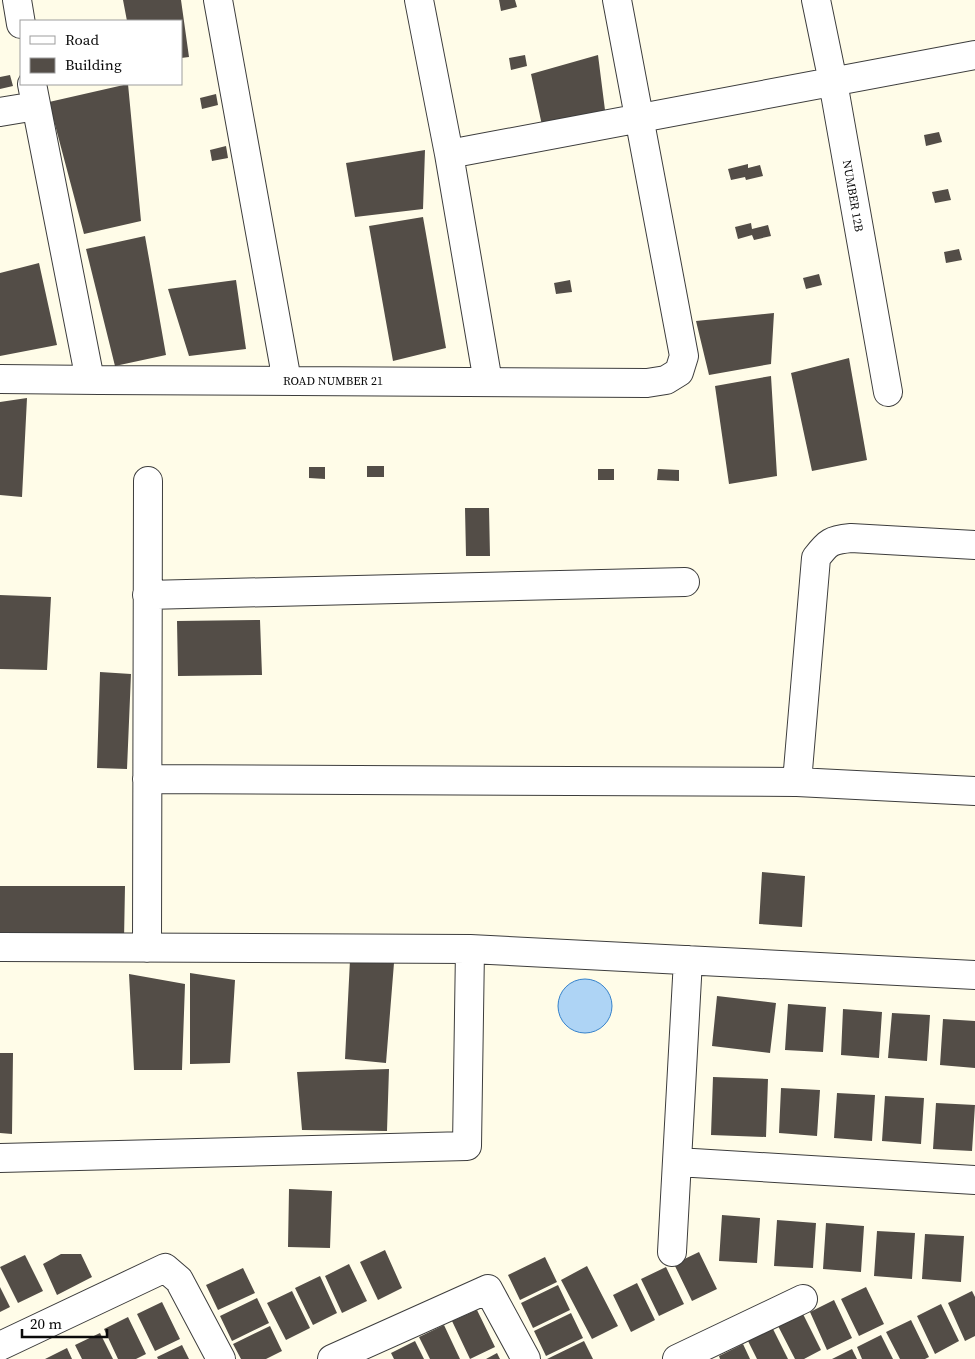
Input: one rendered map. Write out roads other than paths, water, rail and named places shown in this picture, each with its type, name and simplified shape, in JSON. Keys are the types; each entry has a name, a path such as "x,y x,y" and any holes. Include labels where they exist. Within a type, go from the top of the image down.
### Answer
{"street":[{"path":"17,0 20,20"},
{"path":"218,0 287,381"},
{"path":"419,0 450,154 488,382"},
{"path":"617,0 639,118"},
{"name":"NUMBER 12B","path":"816,0 833,82 888,392"},
{"path":"450,154 975,55"},
{"path":"0,112 34,95 90,380"},
{"name":"ROAD NUMBER 21","path":"0,379 647,383 666,380 679,372 684,356 639,118"},
{"path":"147,948 148,481"},
{"path":"797,782 816,558 827,544 838,539 851,538 975,545"},
{"path":"148,596 685,582"},
{"path":"147,779 797,782 975,791"},
{"path":"0,947 470,949 975,975"},
{"path":"0,1158 467,1146 470,949"},
{"path":"672,1252 688,960"},
{"path":"677,1162 975,1180"},
{"path":"0,1346 165,1268 179,1280 221,1359"},
{"path":"332,1359 488,1289 526,1359"},
{"path":"685,1357 803,1299"}],"water":[{"path":"580,979 590,979 600,983 608,991 612,1006 608,1021 600,1029 590,1033 580,1033 570,1029 562,1021 558,1011 558,1001 562,991 570,983"}]}
